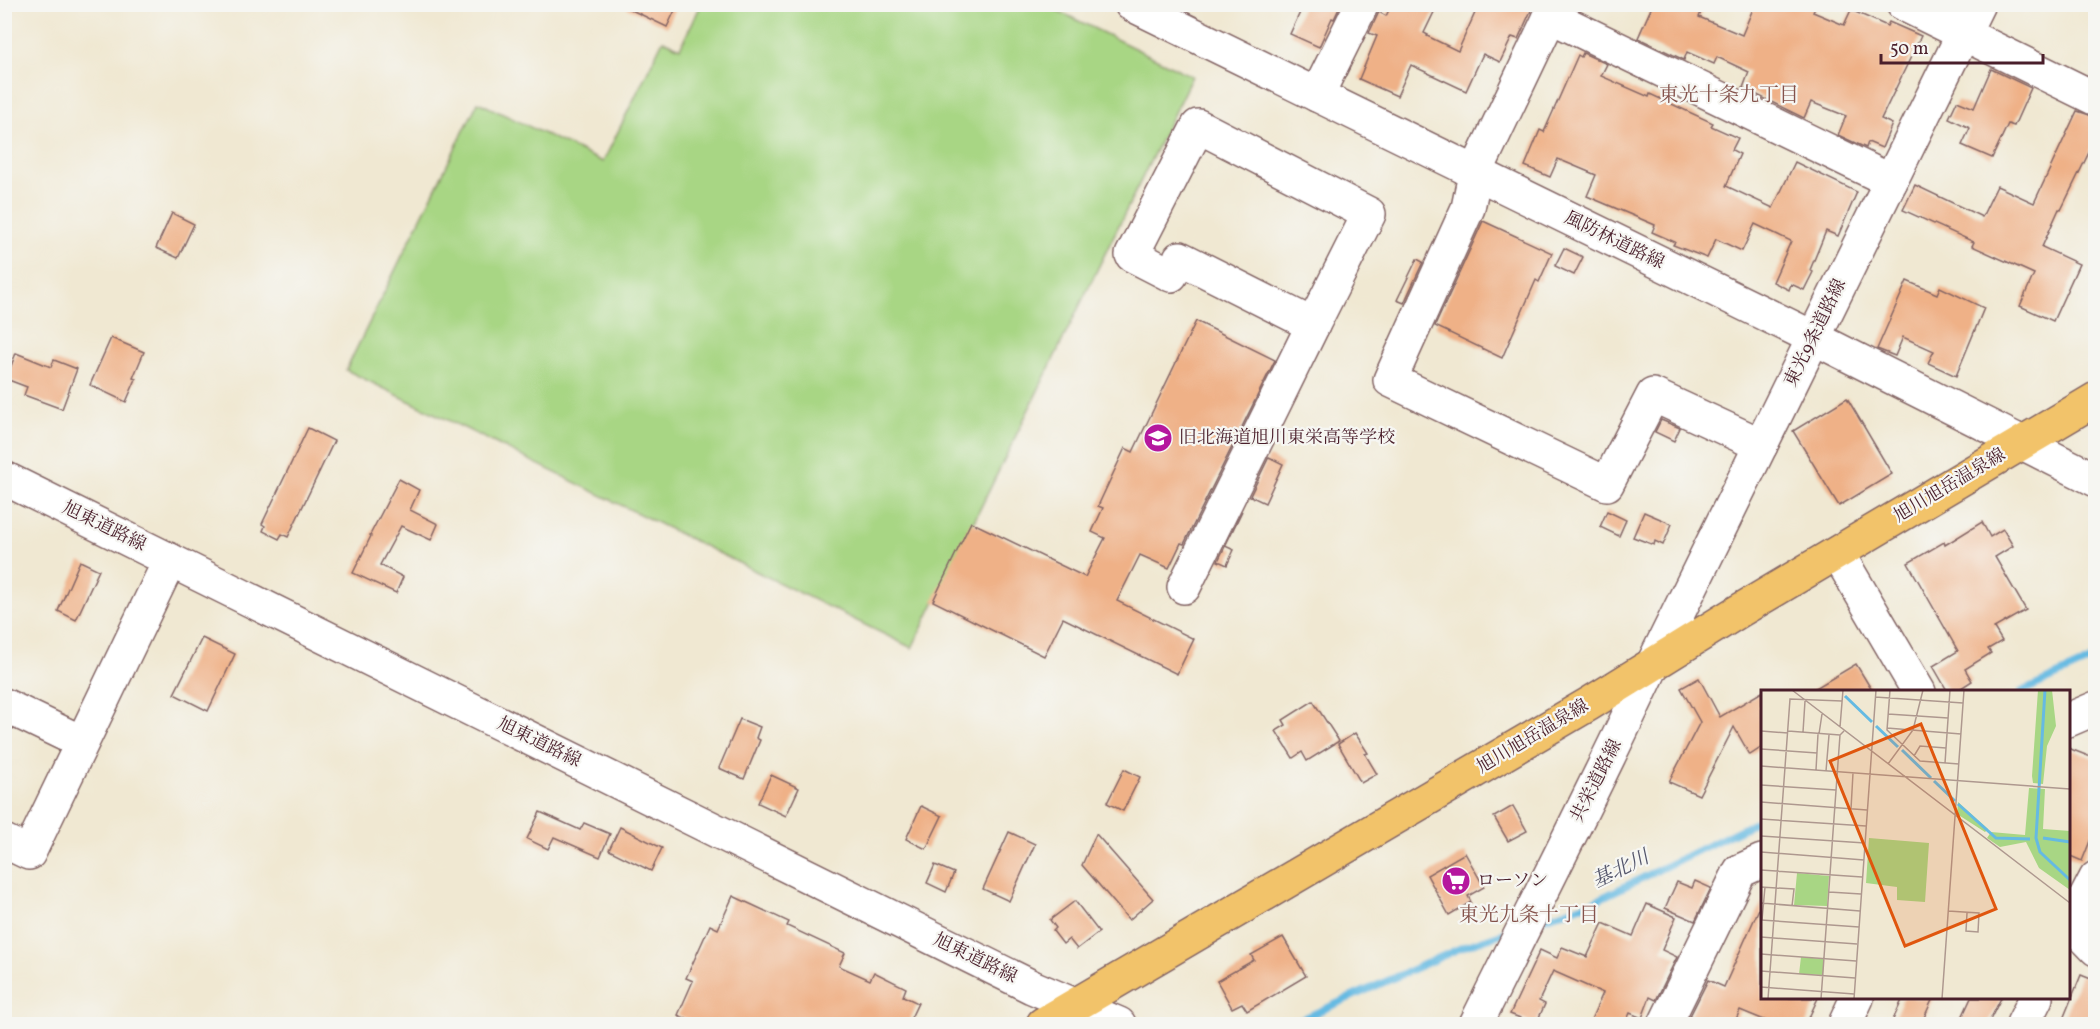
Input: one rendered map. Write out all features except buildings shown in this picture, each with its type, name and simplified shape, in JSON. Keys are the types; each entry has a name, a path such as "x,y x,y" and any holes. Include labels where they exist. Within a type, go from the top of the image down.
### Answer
{"main road":[{"name":"旭川旭岳温泉線","path":"1043,1024 1579,710 1654,662 2096,399"}],"street":[{"path":"1317,95 1362,4"},
{"path":"1903,4 2096,99"},
{"name":"東光9条道路線","path":"1654,662 1978,4"},
{"name":"風防林道路線","path":"1150,9 1317,95 1814,338 2020,444 2096,480"},
{"path":"1761,446 1653,395 1607,484 1390,380 1468,208 1476,174 1553,10 1891,181"},
{"path":"1184,587 1369,214 1198,126 1132,255 1176,266 1313,325"},
{"name":"旭東道路線","path":"4,478 1032,987 1119,1024"},
{"path":"1838,554 1918,690"},
{"path":"4,841 29,853 170,560"},
{"name":"共栄道路線","path":"1476,1024 1619,738 1654,662"},
{"path":"4,705 81,742"},
{"path":"2070,719 2096,708"},
{"path":"1665,1024 1740,871 1761,861"},
{"path":"2096,878 2070,926 2096,949"},
{"path":"1845,1024 1857,999"},
{"path":"2023,1024 2036,999"}],"green space":[{"path":"701,5 1046,5 1192,76 912,648 346,370 478,102 603,162 663,40 680,48"}],"waterway":[{"name":"基北川","path":"2025,690 2096,658"},
{"name":"基北川","path":"1540,920 1595,901 1761,819"},
{"name":"基北川","path":"1291,1024 1465,946 1509,931"}],"place":[{"name":"旧北海道旭川東栄高等学校","path":"1158,438"},
{"name":"ローソン","path":"1456,881"}],"district":[{"name":"東光十条九丁目","path":"1729,96"},
{"name":"東光九条十丁目","path":"1529,916"}]}
